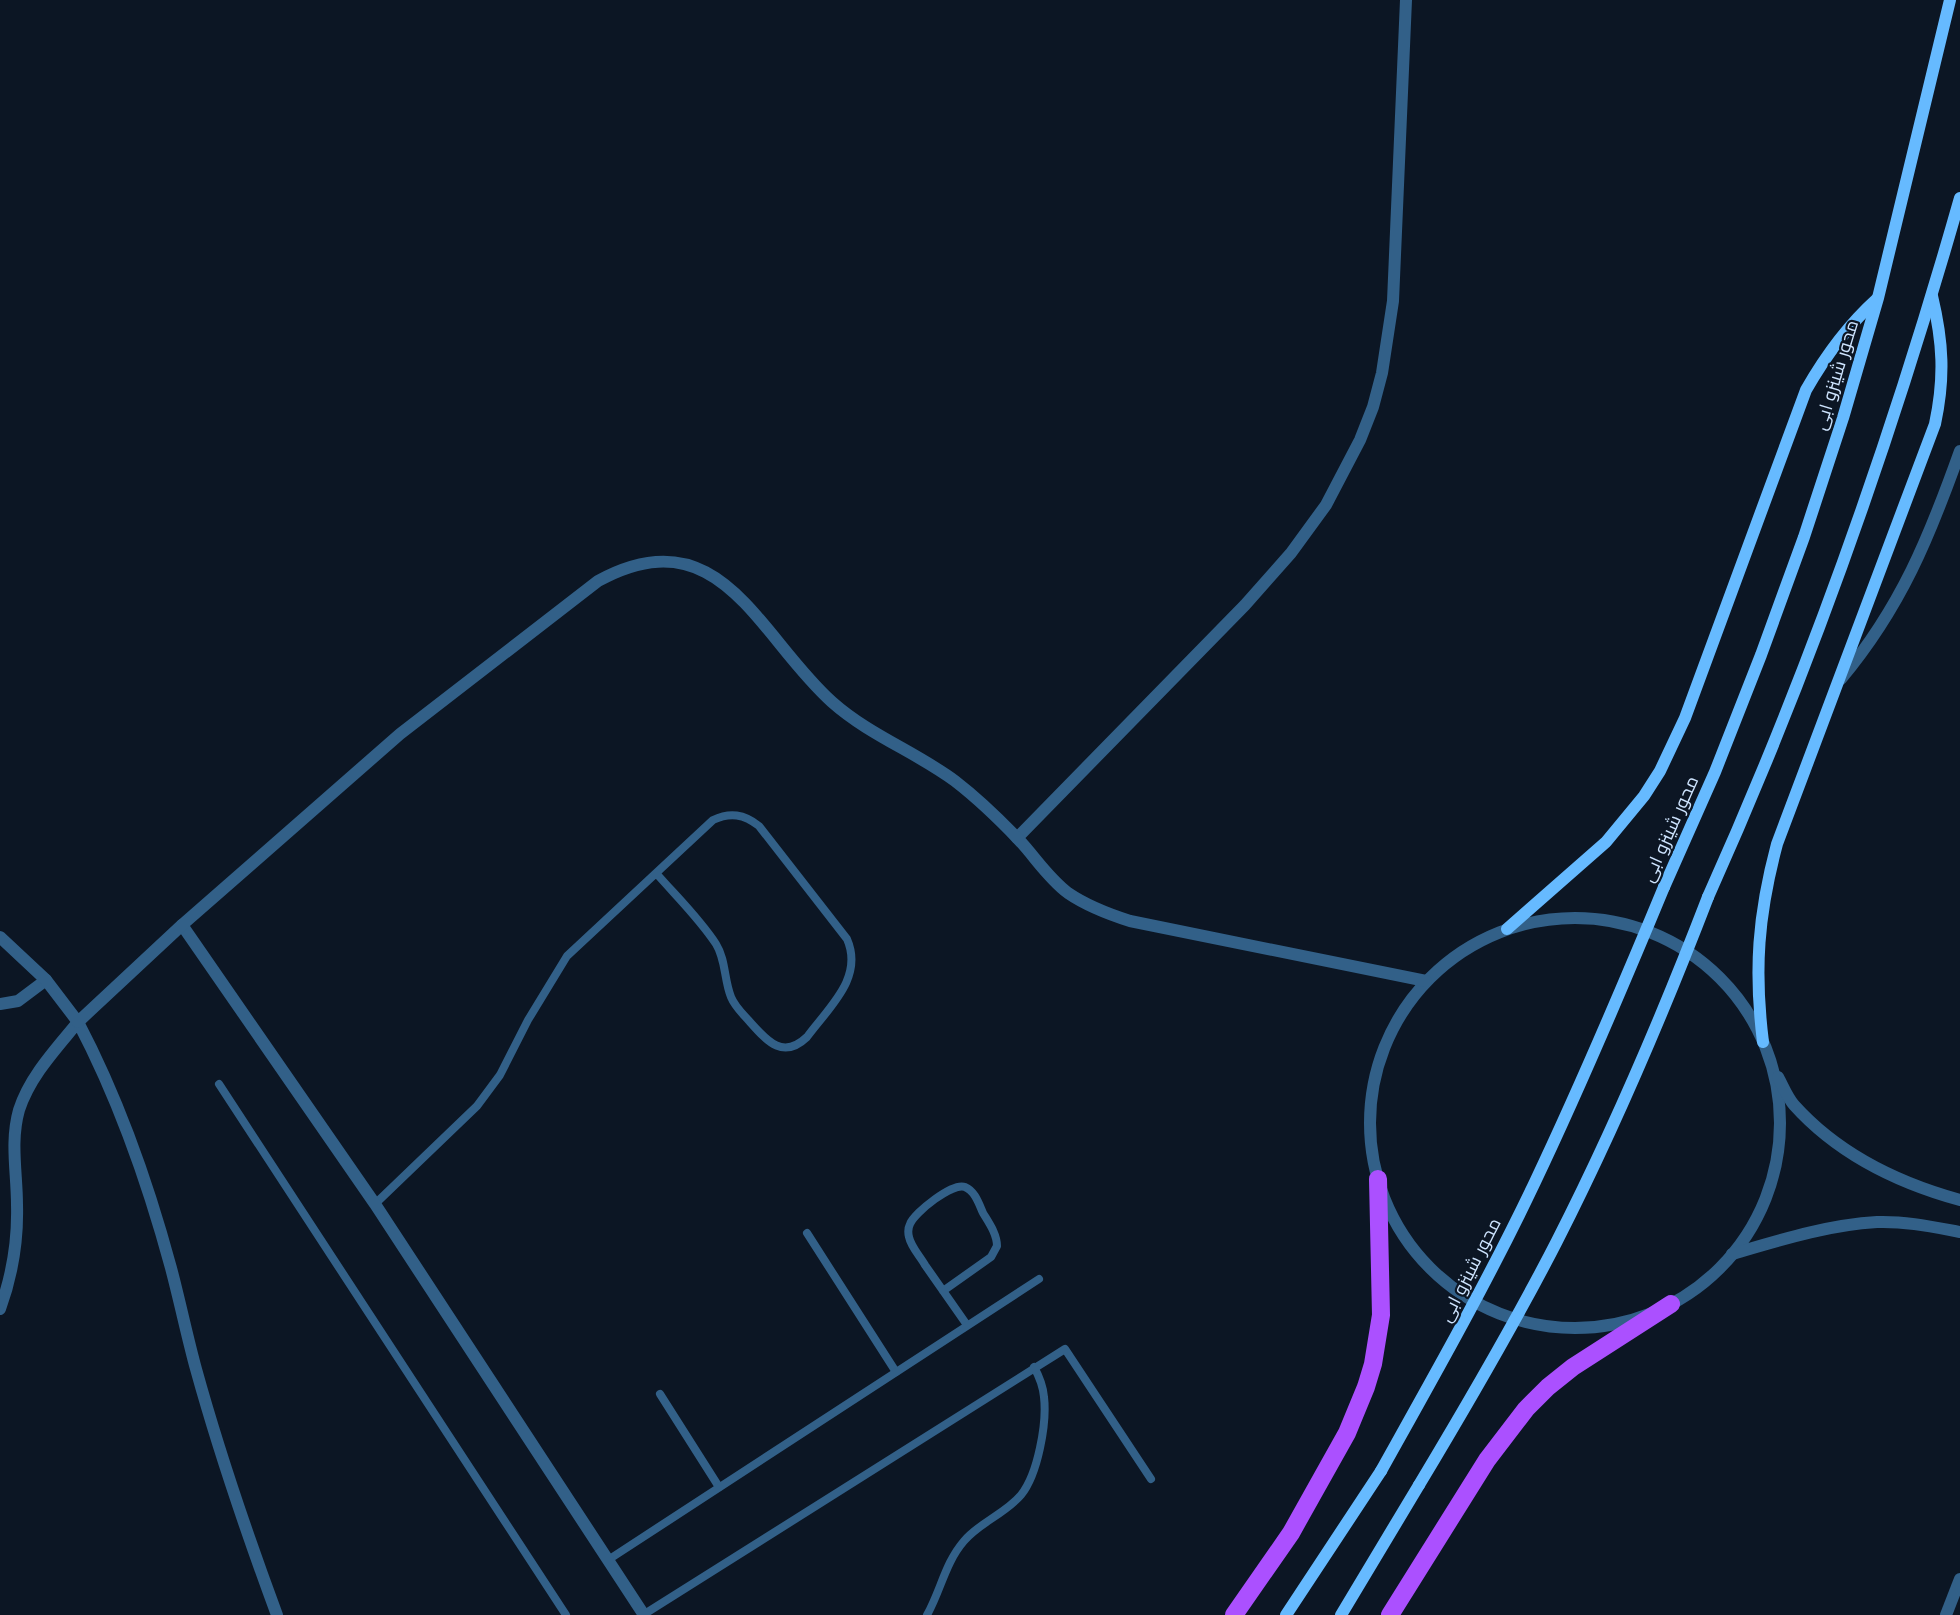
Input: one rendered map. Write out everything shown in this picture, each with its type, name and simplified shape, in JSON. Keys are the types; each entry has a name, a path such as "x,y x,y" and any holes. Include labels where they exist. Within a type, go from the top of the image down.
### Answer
{"highway":[{"path":"1234,1615 1291,1533 1347,1433 1366,1387 1376,1348 1381,1315 1378,1179"},
{"path":"1389,1615 1487,1460 1505,1433 1526,1409 1573,1367 1671,1304"}],"main road":[{"name":"محور شينزو ابى","path":"1286,1615 1381,1471 1460,1329 1534,1184 1602,1037 1714,772 1761,655 1804,537 1843,418 1878,298 1950,0"},
{"path":"1341,1615 1514,1323 1594,1167 1642,1060 1708,897 1752,799 1830,600 1893,421 1960,198"},
{"path":"1763,1042 1758,1002 1757,963 1760,923 1767,883 1777,844 1841,679 1935,424 1942,392 1943,360 1940,327 1932,296"},
{"path":"1507,929 1606,842 1644,796 1659,771 1685,718 1806,390 1836,341 1855,318 1878,298"}],"street":[{"path":"1017,838 1245,605 1291,553 1326,505 1360,440 1373,407 1382,373 1393,301 1406,0"},
{"path":"1841,679 1872,639 1900,595 1922,549 1960,451"},
{"path":"0,1309 9,1280 16,1242 18,1204 14,1146 20,1108 45,1063 78,1022 182,925 400,734 598,581 613,573 647,562 661,561 689,565 715,577 737,594 782,644 808,679 840,709 857,722 947,775 1017,838 1066,892 1094,908 1139,924 1426,981"},
{"path":"1586,918 1628,924 1660,935 1703,962 1722,979 1747,1012 1763,1042 1772,1066 1778,1094 1780,1123 1772,1179 1762,1206 1749,1231 1732,1254 1694,1290 1646,1316 1591,1328 1545,1326 1508,1317 1482,1306 1458,1292 1430,1267 1401,1230 1388,1206 1378,1179 1371,1137 1372,1101 1377,1071 1394,1027 1426,981 1453,957 1479,941 1507,929 1536,921 1586,918"},
{"path":"182,925 375,1204 644,1615"},
{"path":"0,937 46,980 78,1022 94,1052 122,1118 143,1174 171,1268 204,1395 254,1553 277,1615"},
{"path":"0,1004 7,1005 18,1001 46,980"},
{"path":"1772,1066 1793,1103 1822,1131 1855,1156 1890,1176 1928,1192 1960,1200"},
{"path":"1732,1254 1838,1226 1879,1222 1920,1225 1960,1233"},
{"path":"1946,1615 1960,1579"}],"lane":[{"path":"375,1204 477,1106 489,1091 567,956 656,873 713,820 721,816 746,817 764,831 847,939 852,954 852,971 847,983 801,1042 788,1047 766,1040 735,1006 716,944 656,873"},
{"path":"219,1084 566,1615"},
{"path":"943,1291 991,1257 997,1246 996,1238 974,1196 968,1189 961,1186 946,1191 918,1214 910,1223 909,1229 910,1241 943,1291 967,1325"},
{"path":"807,1233 896,1372"},
{"path":"608,1560 1039,1279"},
{"path":"644,1615 1065,1349 1151,1479"},
{"path":"927,1615 954,1553 975,1529 1021,1495 1034,1473 1045,1409 1042,1386 1034,1367"},
{"path":"660,1394 719,1487"}]}
